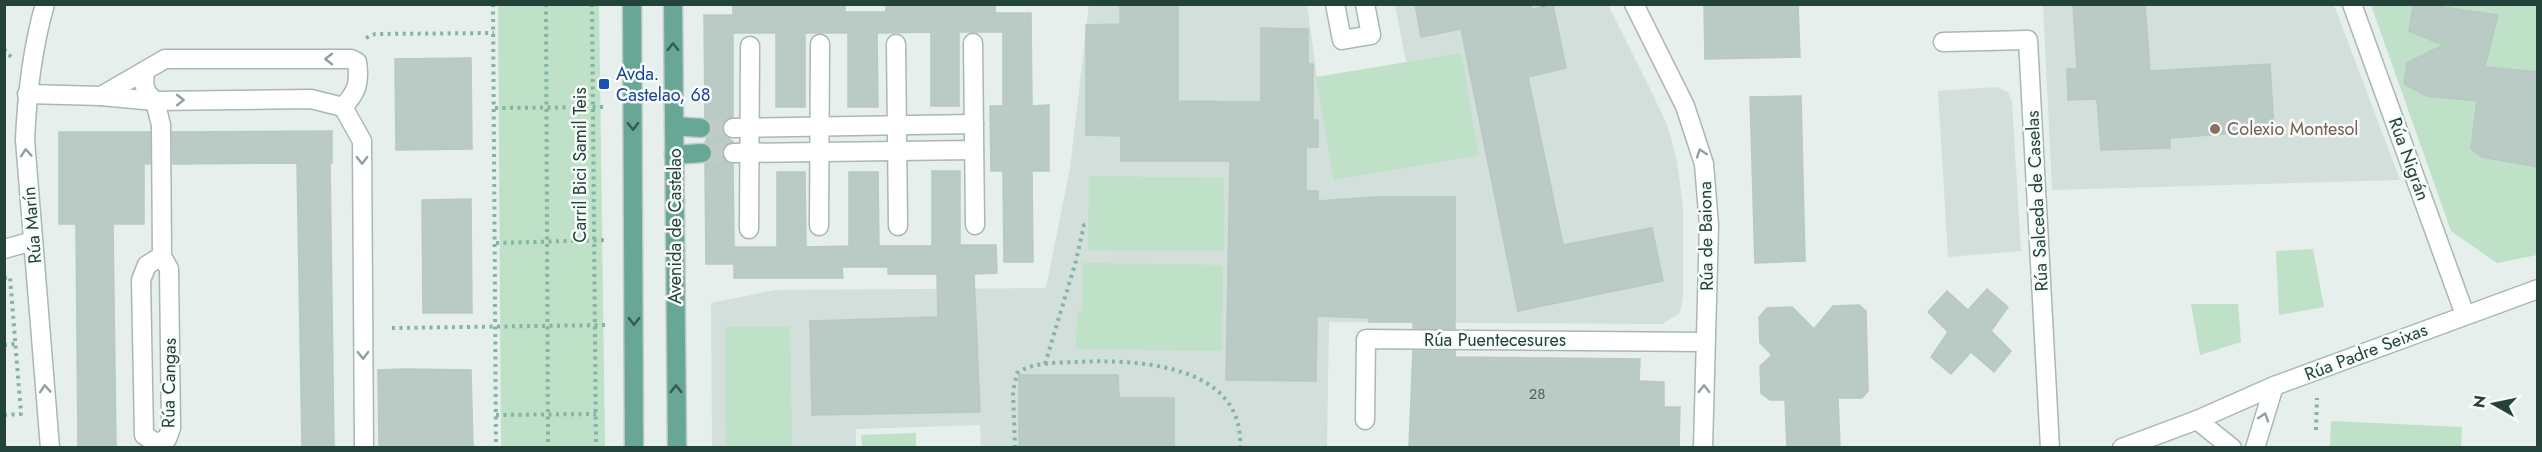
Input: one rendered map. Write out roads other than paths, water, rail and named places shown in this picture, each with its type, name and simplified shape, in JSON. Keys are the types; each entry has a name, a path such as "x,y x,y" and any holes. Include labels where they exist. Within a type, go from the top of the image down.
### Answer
{"main road":[{"path":"632,4 634,447"},
{"name":"Avenida de Castelao","path":"673,4 677,447"},
{"path":"674,126 703,128"},
{"path":"674,155 703,153"}],"street":[{"name":"Rúa Marín","path":"45,4 36,37 27,94 26,140 50,447"},
{"path":"1335,4 1342,40 1371,35 1365,4"},
{"name":"Rúa de Baiona","path":"1634,4 1685,106 1704,164 1709,225 1702,447"},
{"name":"Rúa Nigrán","path":"2352,4 2465,315"},
{"name":"Rúa Salceda de Caselas","path":"1943,42 2028,40 2050,447"},
{"path":"973,43 975,225"},
{"path":"819,226 820,44"},
{"path":"896,44 898,226"},
{"path":"750,46 741,128 750,229"},
{"path":"101,96 128,78 145,72 165,59 351,59 357,62 358,86 356,94 342,107"},
{"name":"Rúa Cangas","path":"145,72 144,84 147,93 155,101 161,125 162,256 169,269 171,428 167,439 156,443 144,435 141,280 147,266 162,256"},
{"path":"27,94 101,96 155,101 311,99 342,107 362,141 364,447"},
{"path":"741,128 974,124"},
{"path":"742,153 974,150"},
{"path":"4,249 33,241"},
{"name":"Rúa Padre Seixas","path":"2122,447 2148,443 2274,386 2538,289"},
{"name":"Rúa Puentecesures","path":"1365,420 1366,339 1705,342"},
{"path":"2254,447 2274,386"},
{"path":"2197,420 2232,447"}],"tunnel":[{"path":"705,128 733,128"},
{"path":"705,153 733,153"}],"place":[{"name":"Avda. Castelao, 68","path":"604,84"},
{"name":"Colexio Montesol","path":"2215,129"}]}
